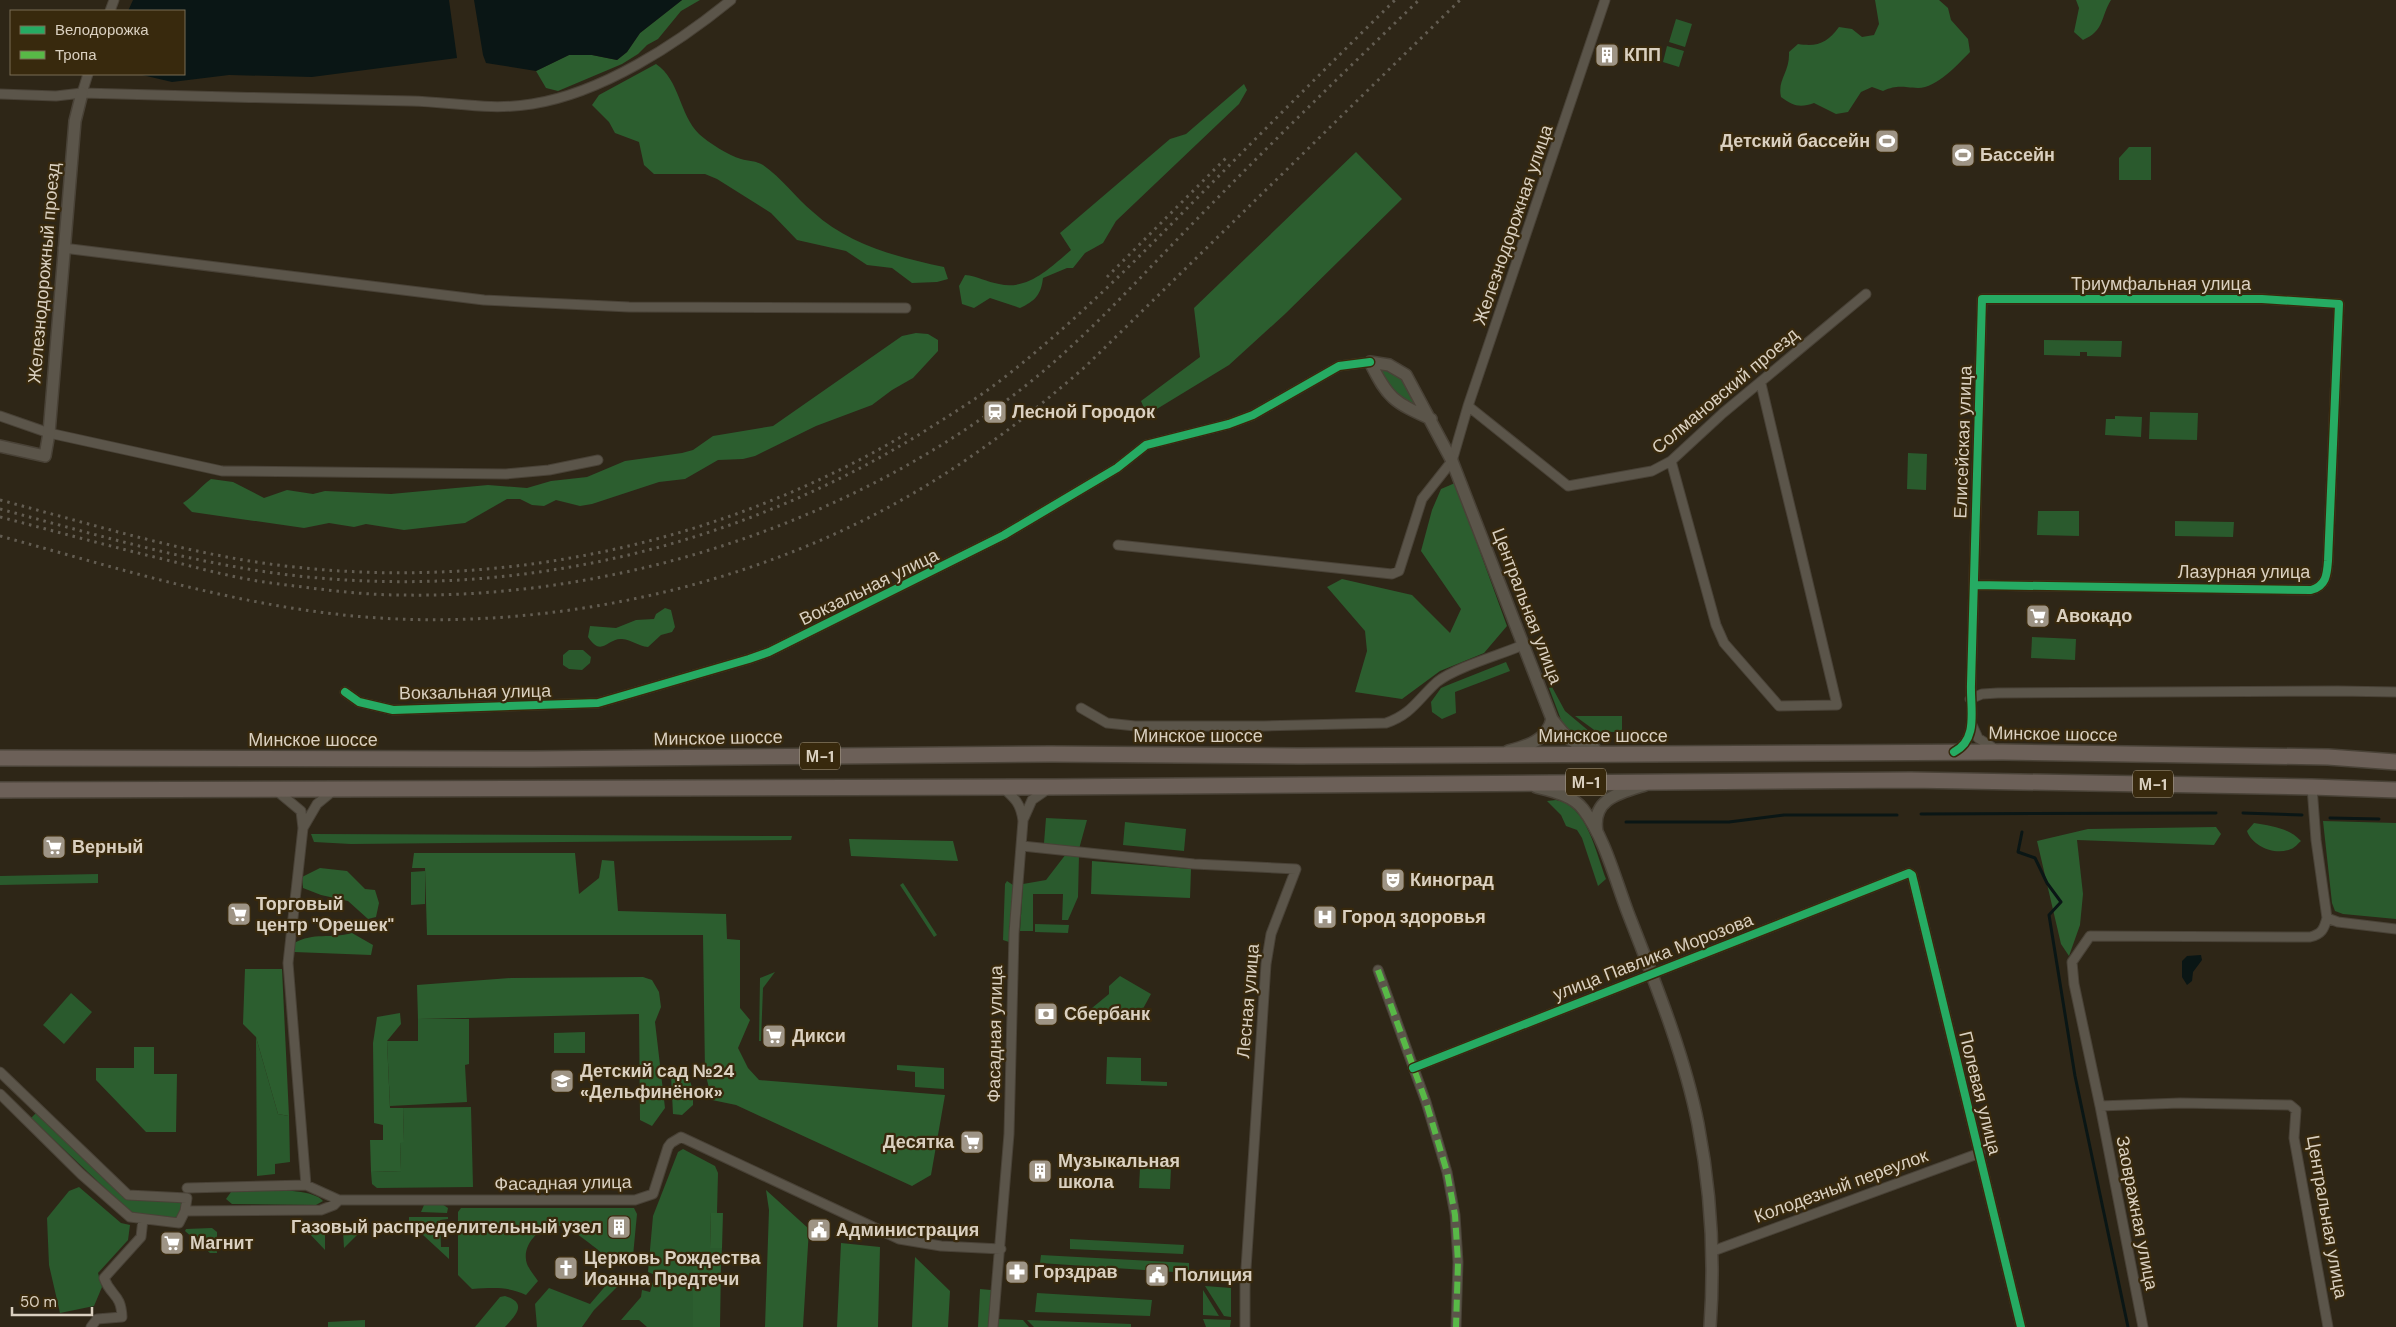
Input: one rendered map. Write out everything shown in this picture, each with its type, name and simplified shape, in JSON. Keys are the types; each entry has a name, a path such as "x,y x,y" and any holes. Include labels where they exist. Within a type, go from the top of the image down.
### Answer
{"highway":[{"name":"Минское шоссе","path":"1,758 533,759 1051,754 1490,755 2002,752 2328,758 2396,762"},
{"name":"М-1","path":"1,791 1053,787 1911,780 2312,786 2396,790"}],"street":[{"path":"0,94 56,96 82,93 420,101 481,108 532,104 598,85 662,50 708,19 731,0"},
{"name":"Железнодорожная улица","path":"1452,460 1468,406 1606,0"},
{"path":"82,93 88,75"},
{"name":"Железнодорожный проезд","path":"0,446 44,456 49,433 74,121 82,93"},
{"path":"64,248 484,300 629,307 906,308"},
{"name":"Солмановский проезд","path":"1468,406 1568,486 1652,471 1671,461 1723,413 1866,294"},
{"name":"Триумфальная улица","path":"1982,299 2262,299 2339,304"},
{"name":"Елисейская улица","path":"1971,722 1970,699 1982,299"},
{"name":"Лазурная улица","path":"1974,585 2311,590 2321,586 2327,575 2328,561 2339,304"},
{"path":"1370,362 1390,397 1400,404 1430,418"},
{"name":"Центральная улица","path":"1370,362 1388,365 1406,376 1452,460 1552,719 1568,740 1582,748 1636,754"},
{"name":"Вокзальная улица","path":"345,692 359,702 393,710 598,703 756,657 951,564 1117,468 1146,445 1229,424 1253,415 1339,366 1370,362"},
{"path":"1671,461 1716,625 1724,643 1779,706 1837,705 1760,384"},
{"path":"0,416 49,433 222,471 506,474 549,470 598,460"},
{"path":"1118,545 1396,574 1422,499 1452,460"},
{"path":"1081,708 1108,723 1135,726 1274,726 1386,723 1400,718 1412,709 1438,682 1456,672 1523,645"},
{"path":"1970,699 1982,694 1998,693 2396,692"},
{"path":"1490,755 1534,743 1545,735 1552,719"},
{"path":"1954,752 1967,743 1970,736 1971,722"},
{"path":"1971,722 1978,738 1985,744 2002,752"},
{"path":"1517,782 1568,796 1582,808 1598,837 1652,975 1688,1082 1698,1124 1708,1191 1713,1251 1710,1327"},
{"path":"1598,837 1596,827 1598,813 1604,801 1622,792 1655,782"},
{"path":"2312,786 2316,840 2328,918 2338,922 2396,929"},
{"name":"Фасадная улица","path":"993,1327 1001,1249 1011,1094 1014,933 1023,821 1022,810 1016,798 1002,787"},
{"name":"Фасадная улица","path":"1023,821 1032,800 1053,787"},
{"path":"303,828 317,804 334,789"},
{"path":"0,1072 128,1195 187,1193 227,1186 306,1185 288,963 303,828 301,811 276,790"},
{"name":"Лесная улица","path":"1022,846 1194,864 1296,869 1271,934 1266,964 1245,1284 1245,1327"},
{"name":"улица Павлика Морозова","path":"1412,1068 1652,975 1904,873"},
{"name":"Полевая улица","path":"1904,873 1912,875 2021,1327"},
{"name":"Заовражная улица","path":"2143,1327 2074,984 2072,962 2090,936 2310,937 2320,935 2325,928 2328,918"},
{"path":"1378,970 1438,1139 1447,1172 1455,1215 1458,1262 1456,1327"},
{"path":"0,1094 66,1159 130,1217 179,1223 185,1211 187,1193"},
{"name":"Центральная улица","path":"2100,1106 2180,1103 2290,1105 2296,1110 2294,1138 2328,1327"},
{"name":"Фасадная улица","path":"306,1185 340,1200 635,1200 653,1194 668,1148 671,1143 681,1137 899,1240 941,1246 1001,1249"},
{"name":"Колодезный переулок","path":"1713,1251 1980,1153"},
{"path":"185,1211 321,1210 334,1205 340,1200"},
{"path":"91,1327 97,1318 122,1318 120,1301 107,1286 104,1278 141,1237 143,1219"}],"green space":[{"path":"682,0 700,0 681,11 658,39 622,64 558,91 546,88 536,71 569,55 592,55 617,60 627,52 640,33"},
{"path":"1875,0 1939,0 1948,8 1951,20 1968,39 1970,52 1947,75 1925,87 1897,87 1883,91 1872,87 1861,92 1848,112 1836,114 1814,103 1797,105 1781,97 1781,85 1788,65 1789,52 1798,44 1811,45 1822,43 1839,27 1852,29 1862,37 1874,35 1879,24"},
{"path":"2076,0 2111,0 2099,28 2083,40 2074,32 2079,8"},
{"path":"1676,19 1692,24 1685,47 1669,42"},
{"path":"1667,46 1684,51 1679,67 1663,62"},
{"path":"656,64 670,79 692,126 708,141 736,157 763,165 813,212 842,233 891,254 944,267 948,279 937,282 912,283 892,268 867,265 846,251 797,240 771,213 717,179 705,174 654,174 644,165 639,142 615,133 609,122 592,105 599,95"},
{"path":"1244,84 1247,90 1239,104 1116,221 1103,243 1085,253 1073,268 1067,268 1043,278 1039,293 1030,303 1020,308 990,298 974,308 962,304 959,286 965,275 1010,285 1029,281 1047,270 1071,250 1060,233 1170,139 1186,134"},
{"path":"2129,147 2151,147 2151,180 2119,180 2119,158"},
{"path":"1356,152 1402,199 1285,314 1229,365 1147,415 1141,401 1200,357 1194,308"},
{"path":"916,333 928,334 938,340 938,351 913,378 892,390 872,405 816,426 755,456 743,459 718,460 685,479 659,482 592,504 580,506 556,500 544,506 532,505 520,499 507,499 465,523 404,530 366,524 354,527 329,523 304,528 192,512 183,503 211,479 233,482 264,498 287,490 313,494 325,491 391,494 488,485 527,488 551,481 587,477 625,461 693,450 713,436 773,426 902,336"},
{"path":"2044,340 2122,341 2121,357 2087,356 2087,352 2080,352 2080,356 2044,355"},
{"path":"1381,368 1401,378 1421,409 1395,397 1379,371"},
{"path":"2150,412 2198,413 2197,440 2149,439"},
{"path":"2115,416 2142,417 2141,437 2105,435 2106,419 2115,419"},
{"path":"1908,453 1927,454 1926,490 1907,489"},
{"path":"1455,483 1507,626 1484,653 1440,671 1402,699 1355,692 1367,651 1365,631 1327,587 1342,579 1412,595 1450,633 1461,609 1421,551 1432,510 1441,489"},
{"path":"2038,511 2079,511 2079,536 2037,535"},
{"path":"2175,521 2234,522 2233,537 2175,536"},
{"path":"665,608 671,610 675,627 672,632 661,635 648,647 617,639 601,647 593,643 588,637 590,626 616,628 636,620 654,619 656,614"},
{"path":"2032,637 2076,639 2075,660 2031,658"},
{"path":"569,650 583,650 591,657 590,663 582,670 569,669 563,665 563,655"},
{"path":"1506,662 1510,671 1455,692 1456,713 1442,719 1432,712 1431,702 1441,688"},
{"path":"1552,687 1565,711 1596,737 1573,736 1563,725 1549,688"},
{"path":"1575,716 1622,716 1622,732 1597,732"},
{"path":"1556,800 1567,804 1575,811 1583,820 1589,832 1606,879 1598,886 1582,838 1577,830 1566,826 1561,815 1547,801"},
{"path":"1046,818 1087,820 1079,849 1044,843"},
{"path":"2323,821 2396,823 2396,919 2343,914 2335,911 2332,903"},
{"path":"1125,822 1186,829 1184,851 1123,845"},
{"path":"2254,823 2286,830 2301,841 2285,851 2265,848 2254,841 2247,831"},
{"path":"2216,827 2221,834 2214,845 2077,840 2083,894 2080,925 2069,956 2061,944 2037,841 2088,829"},
{"path":"311,834 792,836 791,840 351,844 314,842"},
{"path":"849,839 953,841 958,861 851,856"},
{"path":"414,853 575,853 579,894 599,878 602,860 614,861 618,911 726,914 727,939 740,940 740,1008 750,1020 738,1048 748,1068 759,1080 945,1095 931,1175 912,1186 736,1105 712,1100 705,1072 703,935 427,935 425,868 412,868"},
{"path":"1066,854 1079,855 1078,897 1068,920 1062,920 1063,894 1033,894 1033,931 1020,931 1023,884 1046,880"},
{"path":"1092,861 1191,869 1190,898 1091,894"},
{"path":"320,868 347,871 365,889 375,890 379,903 376,917 368,919 348,901 321,895 303,888 302,877"},
{"path":"425,871 425,904 411,905 411,872"},
{"path":"98,874 98,883 0,885 0,876"},
{"path":"1007,881 1013,885 1012,939 1009,942 1003,940 1005,884"},
{"path":"903,883 937,935 934,937 900,885"},
{"path":"1035,924 1069,925 1068,933 1035,932"},
{"path":"352,933 373,945 371,955 294,952 294,943 301,940"},
{"path":"245,969 282,969 289,1116 278,1114 256,1037 243,1024"},
{"path":"775,972 763,988 761,1041 759,1041 760,978"},
{"path":"1120,976 1151,994 1139,1016 1094,1014 1092,1008 1109,994 1109,986"},
{"path":"643,977 652,980 659,992 661,1007 655,1022 665,1108 652,1126 640,1120 639,1014 418,1019 417,985 511,978"},
{"path":"71,993 92,1012 64,1044 43,1025"},
{"path":"400,1013 401,1024 387,1041 390,1108 403,1108 404,1142 400,1143 401,1171 371,1172 370,1140 383,1140 383,1125 374,1123 373,1043 377,1017"},
{"path":"418,1019 469,1019 469,1064 465,1065 467,1102 390,1106 387,1041 418,1041"},
{"path":"585,1032 585,1053 554,1053 554,1033"},
{"path":"256,1037 278,1114 289,1116 290,1162 275,1164 275,1174 257,1176"},
{"path":"134,1047 154,1047 154,1074 177,1074 176,1132 146,1132 96,1080 96,1068 134,1068"},
{"path":"1107,1057 1141,1058 1141,1081 1167,1082 1167,1086 1106,1084"},
{"path":"897,1065 944,1068 944,1089 915,1087 915,1072 897,1070"},
{"path":"686,1072 693,1089 693,1105 682,1115 673,1114 671,1075"},
{"path":"471,1107 473,1187 377,1188 372,1184 371,1172 401,1171 400,1142 404,1142 403,1108"},
{"path":"37,1112 126,1198 181,1201 181,1210 176,1219 131,1213 31,1118"},
{"path":"683,1149 715,1166 718,1173 717,1213 711,1213 710,1248 722,1248 721,1265 693,1264 693,1327 647,1327 639,1320 621,1320 641,1297 642,1290 650,1292 655,1275 648,1272 653,1216 678,1152"},
{"path":"1140,1168 1171,1169 1170,1189 1139,1188"},
{"path":"79,1187 121,1223 130,1225 128,1240 98,1273 102,1287 94,1306 60,1313 49,1265 47,1218 69,1191"},
{"path":"267,1190 305,1193 319,1197 323,1201 316,1205 232,1204 226,1199 231,1192"},
{"path":"766,1190 809,1229 803,1327 765,1327 769,1210"},
{"path":"442,1204 448,1208 447,1213 421,1212 424,1205"},
{"path":"461,1208 634,1208 637,1214 633,1256 613,1261 570,1229 557,1226 549,1227 536,1235 527,1249 527,1264 538,1281 526,1295 506,1289 472,1289 458,1275 458,1212"},
{"path":"711,1213 723,1213 722,1248 710,1248"},
{"path":"409,1217 448,1217 448,1219 440,1220 441,1247 449,1247 449,1259 409,1222"},
{"path":"212,1228 217,1232 217,1253 210,1253 185,1231 186,1229"},
{"path":"362,1230 344,1248 343,1231"},
{"path":"307,1231 325,1231 325,1250"},
{"path":"1070,1239 1184,1245 1183,1254 1070,1249"},
{"path":"841,1243 880,1247 878,1327 837,1327"},
{"path":"1041,1255 1189,1263 1189,1273 1040,1263"},
{"path":"915,1257 950,1291 948,1327 912,1327"},
{"path":"693,1264 721,1265 720,1327 693,1327"},
{"path":"614,1276 627,1277 594,1310 582,1327 537,1327 535,1304 549,1288 590,1304"},
{"path":"1205,1286 1231,1288 1231,1317 1224,1316"},
{"path":"980,1289 991,1290 989,1327 978,1327"},
{"path":"1203,1290 1219,1316 1203,1315"},
{"path":"1037,1293 1152,1300 1150,1316 1035,1312"},
{"path":"505,1296 516,1302 518,1310 505,1327 475,1327 500,1297"},
{"path":"995,1319 1023,1320 1029,1327 995,1327"},
{"path":"1203,1319 1231,1320 1230,1327 1206,1327"},
{"path":"365,1320 365,1327 328,1327 328,1322"},
{"path":"1027,1320 1131,1324 1131,1327 1034,1327"}],"shaded area":[{"path":"133,0 449,0 457,58 312,77 229,75 172,82 142,75 185,75 185,10 128,10"},
{"path":"474,0 682,0 640,33 627,52 617,60 592,55 569,55 536,71 486,63"},
{"path":"2201,955 2202,960 2193,972 2192,981 2187,985 2182,977 2182,961 2187,956"}],"waterway":[{"path":"1921,814 2216,813"},
{"path":"2243,813 2302,815"},
{"path":"1626,822 1729,822 1784,815 1897,815"},
{"path":"2330,818 2379,819"},
{"path":"2022,832 2018,852 2035,858 2047,883 2061,902 2049,915 2075,1076 2128,1327"}],"railway":[{"path":"0,509 136,545 239,568 360,581 445,581 530,573 614,558 696,536 776,507 854,471 928,429 983,393 1029,358 1133,262 1395,0"},
{"path":"0,517 240,578 325,590 386,595 486,593 571,582 656,565 740,540 821,508 899,470 972,425 1040,374 1101,318 1252,163 1419,0"},
{"path":"0,536 208,592 250,601 335,614 406,619 478,619 552,612 625,601 697,584 767,561 834,534 898,502 972,456 1042,403 1086,366 1460,0"},
{"path":"1107,277 1229,155"},
{"path":"0,500 138,537 242,560 360,572 442,572 524,565 605,551 685,531 763,504 838,471 911,431"}],"marked path":[{"path":"1378,970 1426,1102 1447,1172 1455,1215 1458,1262 1456,1327"}],"cycle path":[{"path":"1954,752 1967,739 1972,713 1971,684 1982,299 2262,299 2339,304 2328,561 2325,579 2320,586 2311,590 1974,585"},
{"path":"345,692 359,702 393,710 598,703 749,659 769,652 1004,535 1117,468 1146,445 1229,424 1253,415 1339,366 1370,362"},
{"path":"1413,1068 1909,873 1912,875 2021,1327"}],"place":[{"name":"КПП","path":"1607,55"},
{"name":"Детский бассейн","path":"1887,141"},
{"name":"Бассейн","path":"1963,155"},
{"name":"Лесной Городок","path":"995,412"},
{"name":"Авокадо","path":"2038,616"},
{"name":"Верный","path":"54,847"},
{"name":"Киноград","path":"1393,880"},
{"name":"Торговый центр \"Орешек\"","path":"239,914"},
{"name":"Город здоровья","path":"1325,917"},
{"name":"Сбербанк","path":"1046,1014"},
{"name":"Дикси","path":"774,1036"},
{"name":"Детский сад №24 «Дельфинёнок»","path":"562,1081"},
{"name":"Десятка","path":"972,1142"},
{"name":"Музыкальная школа","path":"1040,1171"},
{"name":"Газовый распределительный узел","path":"619,1227"},
{"name":"Администрация","path":"819,1230"},
{"name":"Магнит","path":"172,1243"},
{"name":"Церковь Рождества Иоанна Предтечи","path":"566,1268"},
{"name":"Горздрав","path":"1017,1272"},
{"name":"Полиция","path":"1157,1275"}]}
